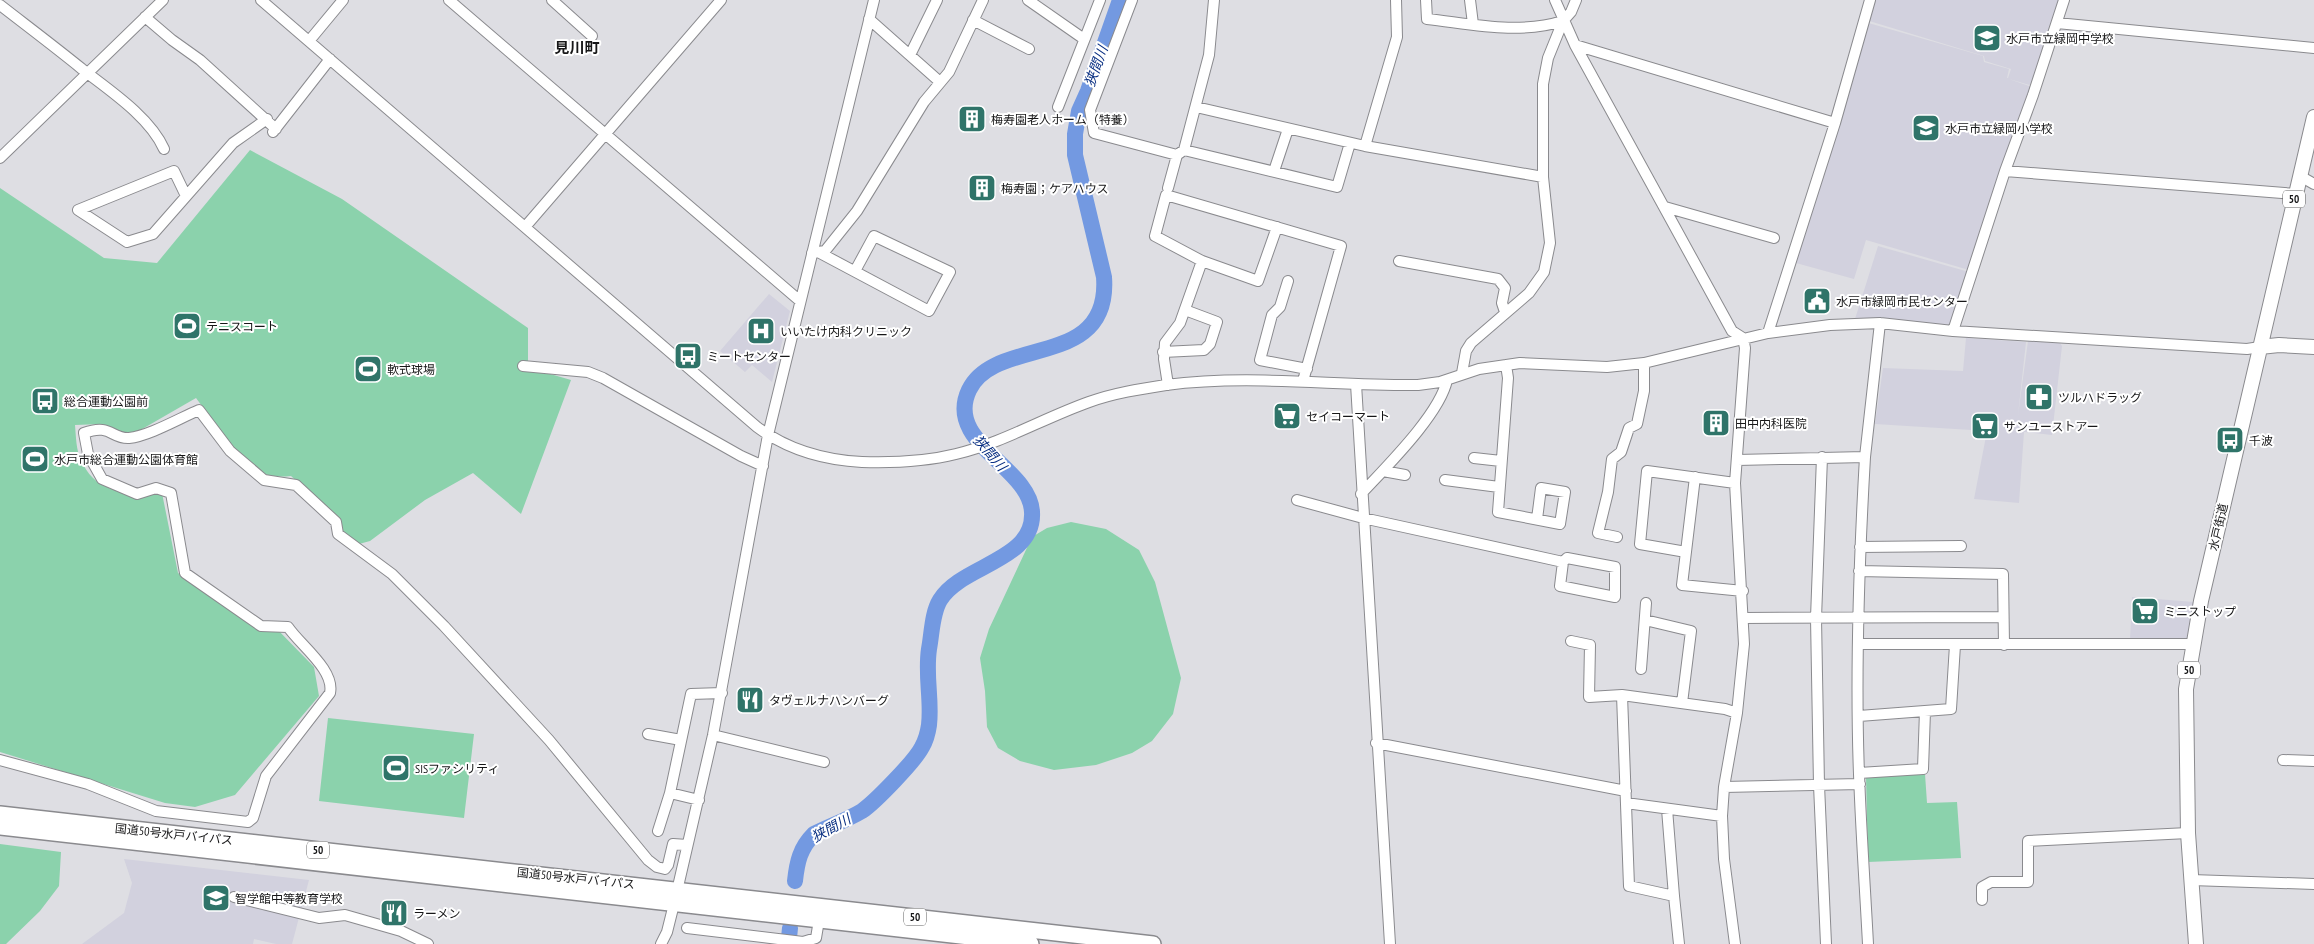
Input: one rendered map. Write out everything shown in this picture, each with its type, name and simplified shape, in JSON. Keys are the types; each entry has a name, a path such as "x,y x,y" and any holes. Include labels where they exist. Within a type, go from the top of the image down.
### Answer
{"highway":[{"name":"国道50号水戸バイパス","path":"0,814 1153,944"},
{"name":"国道50号水戸バイパス","path":"0,827 1031,944"}],"main road":[{"name":"水戸街道","path":"2196,944 2188,833 2186,689 2201,601 2314,117"},
{"path":"2260,348 2279,345 2314,347"}],"street":[{"path":"2,151 88,73 163,0"},
{"path":"261,0 768,435 807,454 850,461 913,462 958,454 1090,401 1130,391 1168,385 1226,381 1303,381 1418,385 1447,380 1462,373 1506,365 1539,363 1607,367 1644,363 1768,333 1830,326 1880,323 1953,331 2103,342 2260,348"},
{"path":"308,40 343,0"},
{"path":"449,0 800,301"},
{"path":"552,0 592,36"},
{"path":"525,227 604,132 721,0"},
{"path":"661,944 667,932 714,735 768,435 800,301 816,253 874,0"},
{"path":"910,55 937,0"},
{"path":"816,253 825,251 857,210 924,102 949,72 983,0"},
{"path":"1028,0 1084,39"},
{"path":"1058,107 1100,0"},
{"path":"1132,0 1090,110 1094,133 1180,153 1274,171 1336,187 1350,143"},
{"path":"1168,188 1196,107 1209,55 1214,0"},
{"path":"1365,146 1397,37 1396,0"},
{"path":"1426,0 1427,19 1506,29 1551,25 1562,22"},
{"path":"1470,0 1472,24"},
{"path":"1555,0 1562,22 1732,331 1743,338 1745,348 1735,483 1744,644 1737,713 1724,787 1722,816 1724,859 1735,944"},
{"path":"1462,373 1466,351 1471,343 1529,293 1544,272 1550,243 1543,177 1542,84 1548,58 1562,22 1576,0"},
{"path":"1768,333 1835,123 1870,0"},
{"path":"1953,331 2005,171 2064,0"},
{"path":"0,4 129,106 157,134 164,148"},
{"path":"145,17 200,60 267,119 275,130 330,59"},
{"path":"869,19 940,82"},
{"path":"974,20 1029,49"},
{"path":"2057,23 2314,48"},
{"path":"1575,45 1835,123"},
{"path":"1196,107 1350,143 1543,177"},
{"path":"186,196 174,171 78,210 127,242 153,234 233,143 267,119"},
{"path":"1274,171 1288,129"},
{"path":"2005,171 2296,194"},
{"path":"2300,176 2314,184"},
{"path":"1277,227 1258,282 1202,261 1155,236 1166,195 1277,227 1341,246 1303,381"},
{"path":"1665,207 1774,238"},
{"path":"816,253 855,271 929,311 950,272 874,236 855,271"},
{"path":"1168,385 1164,352 1165,343 1180,323 1202,261"},
{"path":"1400,261 1498,279 1505,288 1502,303 1505,312"},
{"path":"1288,281 1280,307 1272,315 1260,360 1307,369"},
{"path":"1164,352 1204,350 1210,344 1217,322 1185,310"},
{"path":"1868,944 1859,773 1858,617 1865,457 1880,323"},
{"path":"1617,537 1598,533 1608,492 1612,459 1621,452 1628,428 1637,424 1644,391 1644,363"},
{"path":"1506,365 1508,378 1498,512 1537,519"},
{"path":"523,366 588,372 603,378 741,456 763,466"},
{"path":"1361,494 1383,471 1429,415 1444,393 1447,380"},
{"path":"1356,384 1376,743 1390,944"},
{"path":"0,760 88,784 156,812 248,822 253,818 266,776 330,693 331,687 326,672 296,640 288,627 261,626 185,573 170,493 156,488 137,494 102,479 88,454 84,433 98,428 128,438 199,410 230,450 264,480 296,485 336,522 338,534 351,545 364,551 398,580 549,740 648,860 665,869 668,865 673,844 687,845"},
{"path":"1822,457 1816,618 1819,785 1826,944"},
{"path":"1737,460 1865,457"},
{"path":"1474,458 1501,461"},
{"path":"1383,471 1405,475"},
{"path":"1686,552 1640,544 1647,471 1735,483"},
{"path":"1695,477 1682,584 1742,591"},
{"path":"1445,480 1499,487"},
{"path":"1297,500 1363,518 1563,562"},
{"path":"1860,547 1961,546"},
{"path":"1566,558 1614,566 1615,597 1560,586 1563,562 1566,558"},
{"path":"1859,571 2003,574 2004,644"},
{"path":"1640,669 1646,603"},
{"path":"1744,618 2003,617"},
{"path":"1645,620 1691,630 1682,703"},
{"path":"1571,641 1590,644 1589,697 1622,696 1725,708 1737,713"},
{"path":"1858,644 2193,644"},
{"path":"1859,716 1951,709 1956,645"},
{"path":"658,831 670,793 691,694 722,693"},
{"path":"1622,696 1629,886 1674,896"},
{"path":"1859,773 1924,769 1925,711"},
{"path":"648,734 681,740"},
{"path":"714,735 824,762"},
{"path":"1376,743 1626,791"},
{"path":"2283,760 2314,761"},
{"path":"1724,787 1860,784"},
{"path":"670,793 699,800"},
{"path":"1626,803 1722,816"},
{"path":"1667,808 1680,944"},
{"path":"1982,900 1982,887 1991,882 2028,882 2028,841 2188,833"},
{"path":"2191,880 2314,884"},
{"path":"234,897 319,918 345,915 401,931 428,944"},
{"path":"687,928 795,943 818,941 820,920"}],"shaded area":[{"name":"水戸市立緑岡小学校","path":"1872,0 2061,0 2033,86 2009,79 2032,87 1969,270 1866,240 1854,279 1796,263 1865,22 1983,56 1984,62 2009,69 2007,78 2011,69 1985,61 1984,56 1866,20"},
{"path":"1878,246 1969,272 1951,325 1855,319"},
{"name":"いいたけ内科クリニック","path":"769,294 790,311 772,382 752,365 745,372 720,351"},
{"path":"1966,338 2026,342 2018,415 2028,341 2060,343 2062,346 2052,435 2016,431 2024,432 2019,503 1974,499 1987,431 1875,424 1883,368 1963,371"},
{"path":"2132,597 2194,602 2188,640 2130,640"},
{"name":"智学館中等教育学校","path":"124,859 309,880 292,944 276,944 254,939 253,944 82,944 124,913 132,883"}],"green space":[{"path":"250,150 342,199 528,328 528,372 540,371 571,380 521,514 473,473 425,500 370,541 359,544 343,533 337,518 291,476 268,475 252,467 244,460 196,398 137,432 120,433 102,424 75,425 79,456 87,472 95,480 115,490 138,493 162,493 178,573 258,628 276,628 314,667 319,696 235,795 195,807 165,803 0,752 0,188 104,258 157,263"},
{"path":"1071,522 1106,529 1139,550 1155,582 1181,678 1173,714 1152,741 1132,753 1096,765 1054,770 1020,761 998,748 987,727 985,691 980,658 989,629 1032,537 1047,528"},
{"name":"SISファシリティ","path":"328,718 474,734 464,818 319,801"},
{"path":"1925,774 1927,803 1957,802 1961,858 1868,862 1866,776"},
{"path":"0,844 61,852 59,886 40,911 6,944 0,944"}],"waterway":[{"name":"狭間川","path":"795,881 800,856 805,845 814,834 862,811 868,806 903,771 918,753 926,739 930,716 929,649 934,617 940,600 950,588 964,578 1010,552 1022,542 1030,528 1032,512 1028,496 1018,481 977,440 968,425 964,409 969,390 983,373 1002,362 1071,340 1090,327 1101,307 1104,277 1075,155 1075,134 1079,111 1088,91 1120,0"},
{"name":"狭間川","path":"789,938 790,928"}],"place":[{"name":"水戸市立緑岡中学校","path":"1987,38"},
{"name":"梅寿園老人ホーム（特養）","path":"972,119"},
{"name":"水戸市立緑岡小学校","path":"1926,128"},
{"name":"梅寿園；ケアハウス","path":"982,188"},
{"name":"水戸市緑岡市民センター","path":"1817,301"},
{"name":"テニスコート","path":"187,326"},
{"name":"いいたけ内科クリニック","path":"761,331"},
{"name":"ミートセンター","path":"688,356"},
{"name":"軟式球場","path":"368,369"},
{"name":"ツルハドラッグ","path":"2039,397"},
{"name":"総合運動公園前","path":"45,401"},
{"name":"セイコーマート","path":"1287,416"},
{"name":"田中内科医院","path":"1716,423"},
{"name":"サンユーストアー","path":"1985,426"},
{"name":"千波","path":"2230,440"},
{"name":"水戸市総合運動公園体育館","path":"35,459"},
{"name":"ミニストップ","path":"2145,611"},
{"name":"タヴェルナハンバーグ","path":"750,700"},
{"name":"SISファシリティ","path":"396,768"},
{"name":"智学館中等教育学校","path":"216,898"},
{"name":"ラーメン","path":"394,913"}],"district":[{"name":"見川町","path":"577,47"}]}
